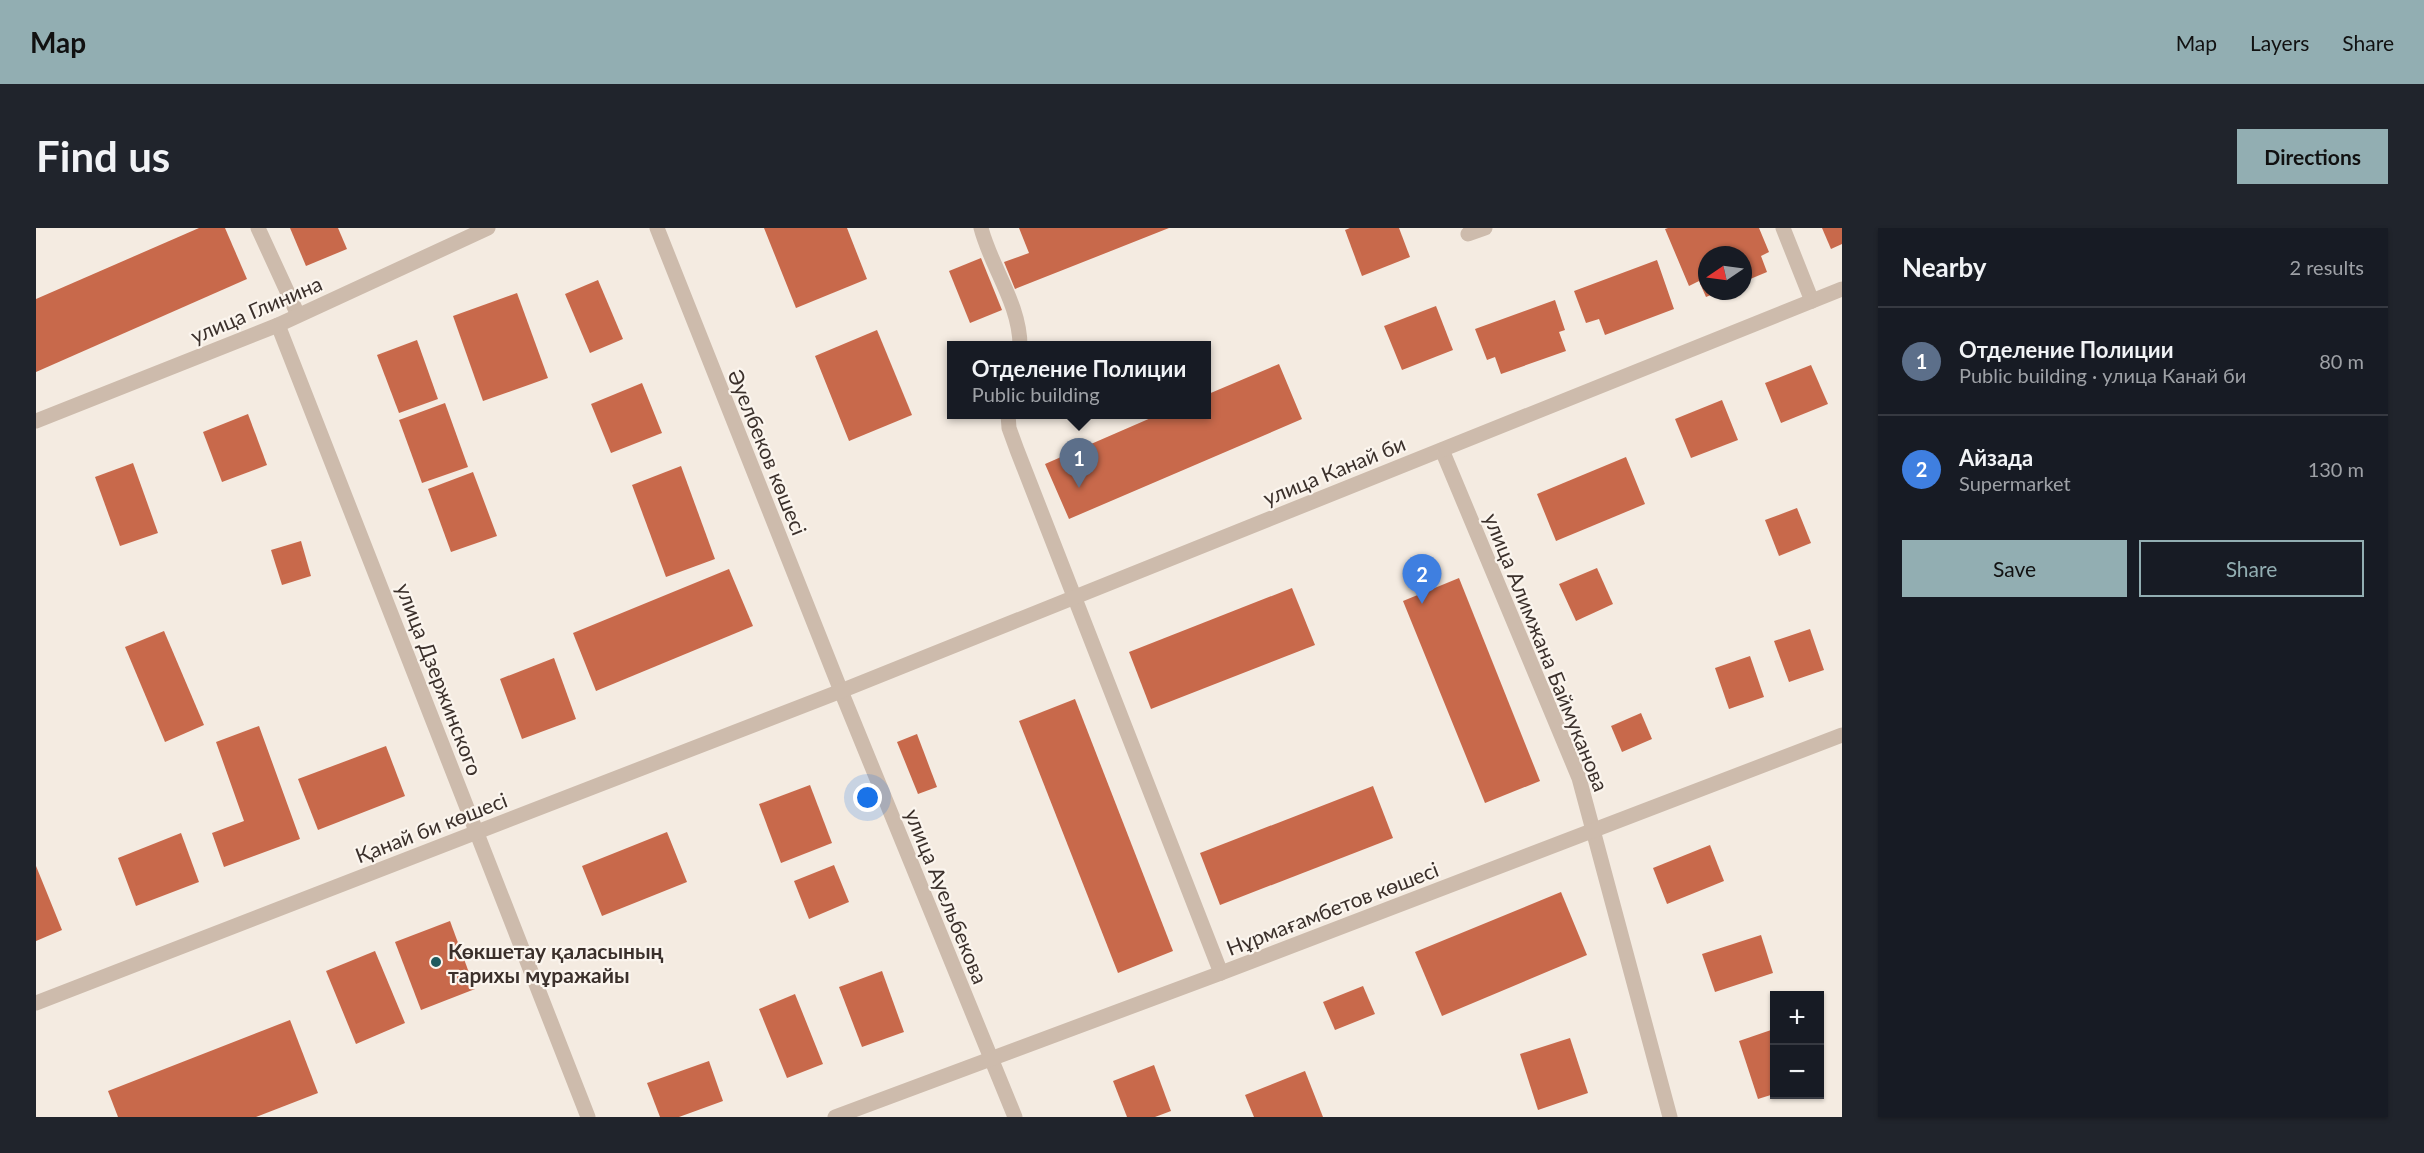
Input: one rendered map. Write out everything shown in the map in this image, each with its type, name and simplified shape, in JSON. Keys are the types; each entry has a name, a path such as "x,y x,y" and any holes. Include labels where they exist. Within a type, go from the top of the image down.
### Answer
{"street":[{"path":"258,228 298,315"},
{"name":"улица Глинина","path":"36,421 278,325 488,228"},
{"name":"Әуелбеков көшесі","path":"657,228 841,691"},
{"path":"981,228 1014,312 1020,341"},
{"path":"1468,234 1485,228"},
{"path":"1783,228 1812,301"},
{"name":"улица Канай би","path":"841,691 1842,289"},
{"name":"улица Дзержинского","path":"278,325 588,1117"},
{"path":"1008,419 1017,450 1221,973"},
{"name":"улица Алимжана Баймуканова","path":"1442,450 1580,778 1670,1117"},
{"name":"Қанай би көшесі","path":"36,1003 841,691"},
{"name":"улица Ауельбекова","path":"841,691 1015,1117"},
{"name":"Нұрмағамбетов көшесі","path":"835,1117 1221,973 1842,735"}],"building":[{"path":"199,228 225,228 247,279 36,372 36,299"},
{"path":"290,228 338,228 347,249 306,266"},
{"path":"764,228 847,228 867,279 796,308"},
{"path":"1019,228 1169,228 1015,289 1004,262 1029,253"},
{"path":"1350,228 1399,228 1410,257 1362,276 1345,230"},
{"path":"1759,228 1769,252 1761,256 1767,272 1752,278 1752,246 1698,246 1698,282 1689,286 1665,229"},
{"path":"1822,228 1842,228 1842,244 1831,249"},
{"path":"981,258 1002,310 970,323 949,271"},
{"path":"1657,260 1674,309 1605,335 1599,319 1586,323 1574,291"},
{"path":"598,280 623,339 590,353 565,294"},
{"path":"517,293 548,378 483,401 453,316"},
{"path":"1555,300 1565,330 1559,332 1566,351 1501,374 1495,357 1487,360 1475,329"},
{"path":"1436,306 1453,350 1402,370 1384,326"},
{"path":"877,330 912,415 849,441 815,356"},
{"path":"417,340 438,399 399,413 377,355"},
{"path":"1279,364 1302,419 1069,519 1045,464 1148,419 1211,419 1211,393"},
{"path":"1811,365 1828,404 1781,423 1765,383"},
{"path":"642,383 662,433 611,453 591,404"},
{"path":"1722,400 1738,440 1691,458 1675,419"},
{"path":"445,403 468,467 422,483 399,420"},
{"path":"248,414 267,465 222,482 203,432"},
{"path":"1626,457 1645,504 1556,541 1537,494"},
{"path":"133,463 158,533 120,546 95,477"},
{"path":"681,466 715,559 666,577 632,485"},
{"path":"473,472 497,536 451,552 428,489"},
{"path":"1797,508 1811,543 1779,556 1765,520"},
{"path":"301,541 311,576 282,585 271,550"},
{"path":"1597,568 1613,604 1576,621 1559,584"},
{"path":"729,569 753,626 596,691 573,633"},
{"path":"1459,578 1540,781 1485,803 1403,601"},
{"path":"1292,588 1315,645 1151,709 1129,652"},
{"path":"1810,629 1824,670 1789,682 1774,641"},
{"path":"164,631 204,725 165,742 125,647"},
{"path":"1750,656 1764,697 1729,709 1715,668"},
{"path":"554,658 576,719 522,739 500,679"},
{"path":"1075,699 1173,951 1118,973 1019,721"},
{"path":"1641,713 1652,739 1622,752 1611,726"},
{"path":"259,726 300,839 224,867 212,833 244,821 216,742"},
{"path":"917,734 937,787 918,794 897,742"},
{"path":"386,746 405,796 318,830 298,779"},
{"path":"810,785 832,843 781,863 759,804"},
{"path":"1373,786 1393,838 1220,905 1200,853"},
{"path":"667,832 687,882 602,916 582,866"},
{"path":"181,833 199,882 136,906 118,858"},
{"path":"1710,845 1724,881 1667,904 1653,868"},
{"path":"834,865 849,902 809,919 794,881"},
{"path":"36,866 62,930 36,941"},
{"path":"1561,892 1587,955 1442,1016 1415,952"},
{"path":"450,921 475,989 421,1010 395,942"},
{"path":"1761,935 1773,973 1715,992 1702,954"},
{"path":"375,951 405,1023 356,1044 326,971"},
{"path":"882,971 904,1032 862,1047 839,987"},
{"path":"1363,986 1375,1014 1335,1030 1323,1002"},
{"path":"795,994 823,1064 787,1078 759,1009"},
{"path":"290,1020 318,1093 256,1117 118,1117 108,1091"},
{"path":"1770,1030 1770,1095 1758,1099 1739,1041"},
{"path":"1570,1038 1588,1093 1538,1110 1520,1054"},
{"path":"709,1061 723,1101 679,1117 660,1117 647,1083"},
{"path":"1154,1065 1171,1111 1155,1117 1127,1117 1113,1081"},
{"path":"1305,1071 1323,1117 1254,1117 1245,1095"}],"place":[{"name":"Отделение Полиции","path":"1079,488"},
{"name":"Айзада","path":"1422,604"},
{"name":"Көкшетау қаласының тарихы мұражайы","path":"436,962"}]}
